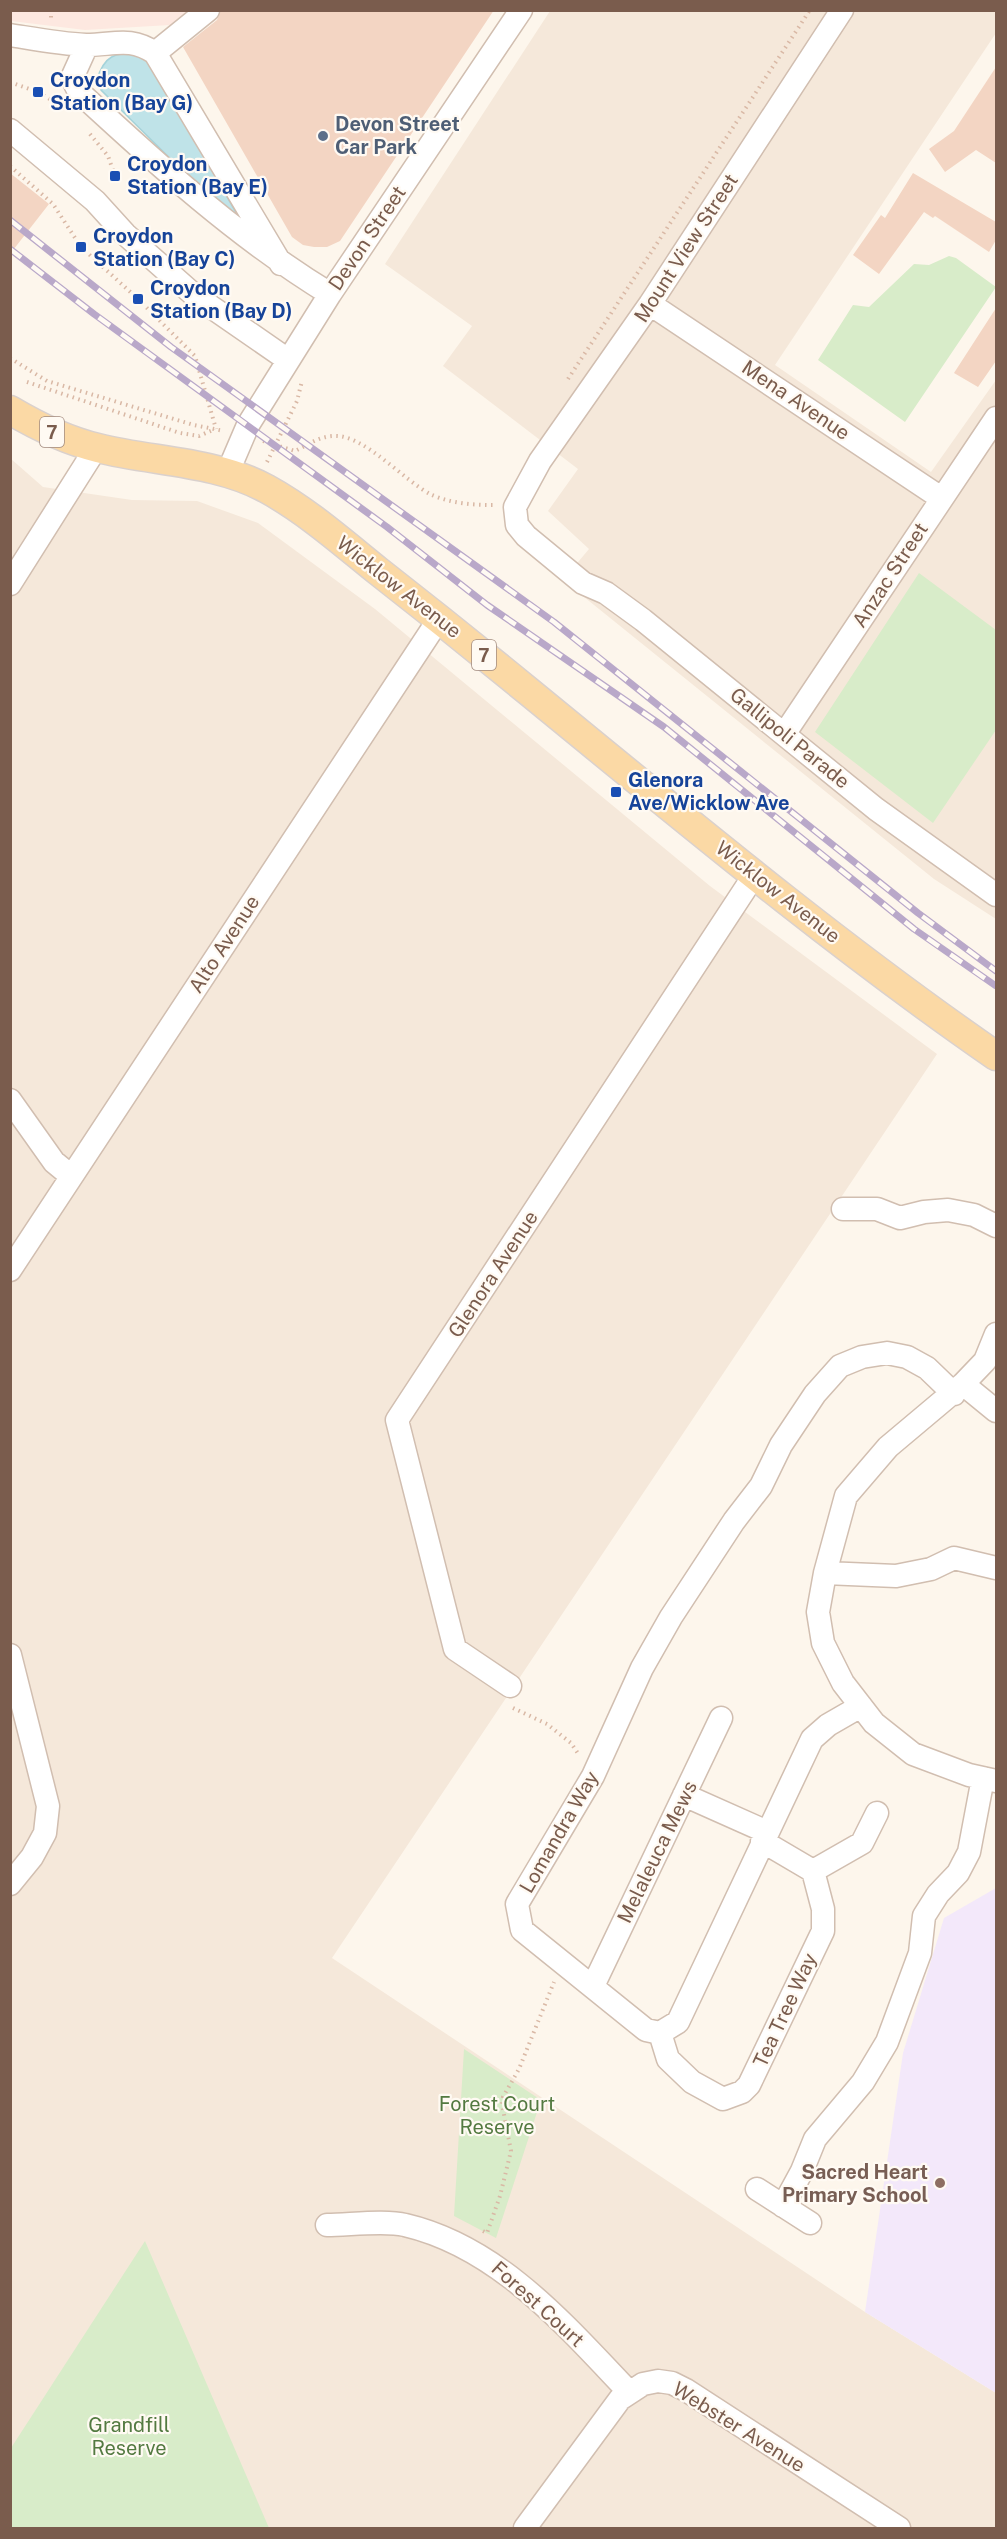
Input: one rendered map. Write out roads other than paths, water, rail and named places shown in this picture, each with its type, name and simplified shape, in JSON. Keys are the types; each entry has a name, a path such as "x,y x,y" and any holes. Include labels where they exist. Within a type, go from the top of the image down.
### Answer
{"main road":[{"name":"Wicklow Avenue","path":"10,410 37,426 96,448 190,464 227,474 267,489 316,521 754,874 932,1012 996,1056"}],"street":[{"path":"155,53 208,10"},
{"name":"Devon Street","path":"227,474 248,425 288,360 521,10"},
{"name":"Mount View Street","path":"515,507 540,461 650,304 842,10"},
{"path":"10,35 87,45 129,42 144,45 155,53 281,264"},
{"path":"87,45 72,78 80,92 208,207 281,264 330,294"},
{"path":"10,130 95,201 125,234 194,295 288,360"},
{"name":"Mena Avenue","path":"650,304 941,498"},
{"name":"Anzac Street","path":"785,733 996,418"},
{"path":"10,584 96,448"},
{"name":"Gallipoli Parade","path":"515,507 517,525 526,536 583,583 606,593 643,620 876,809 996,895"},
{"name":"Alto Avenue","path":"10,1270 439,619"},
{"name":"Glenora Avenue","path":"510,1686 455,1649 397,1420 754,874"},
{"path":"10,1100 54,1162 71,1176"},
{"path":"843,1209 877,1209 900,1218 924,1212 948,1210 974,1215 996,1226"},
{"path":"783,2206 802,2171 815,2139 863,2082 887,2042 920,1953 924,1916 938,1894 958,1873 969,1852 990,1780 969,1775 913,1754 874,1723 843,1683 823,1643 818,1612 825,1573 846,1496 888,1447 959,1389 985,1361 996,1334"},
{"name":"Lomandra Way","path":"660,2033 646,2030 522,1930 517,1904 593,1776 642,1668 670,1617 734,1521 761,1486 780,1445 815,1394 840,1366 862,1357 887,1353 907,1357 996,1411"},
{"path":"825,1573 896,1575 931,1569 954,1558 996,1568"},
{"path":"10,1654 48,1806 45,1833 32,1857 10,1884"},
{"path":"660,2033 678,2022 764,1836 812,1739 828,1725 861,1706"},
{"name":"Melaleuca Mews","path":"593,1986 721,1718"},
{"path":"684,1794 764,1836 813,1871 862,1843 876,1813"},
{"name":"Tea Tree Way","path":"660,2033 668,2059 692,2082 723,2099 742,2092 749,2085 823,1931 823,1910 813,1871"},
{"path":"757,2189 810,2223"},
{"name":"Forest Court","path":"327,2225 403,2224 467,2247 507,2273 588,2349 629,2392"},
{"name":"Webster Avenue","path":"525,2529 610,2411 629,2392 644,2384 658,2381 672,2383 899,2529"}],"water":[{"path":"139,52 155,69 244,227 211,199 101,90 97,80 107,60 123,53"}],"railway":[{"path":"10,220 171,347 554,622 918,913 996,971"},
{"path":"10,249 94,314 387,527 487,605 664,727 914,929 996,986"}],"place":[{"name":"Croydon Station (Bay G)","path":"38,92"},
{"name":"Devon Street Car Park","path":"323,136"},
{"name":"Croydon Station (Bay E)","path":"115,176"},
{"name":"Croydon Station (Bay C)","path":"81,247"},
{"name":"Croydon Station (Bay D)","path":"138,299"},
{"name":"Glenora Ave/Wicklow Ave","path":"616,792"},
{"name":"Sacred Heart Primary School","path":"940,2183"}],"park label":[{"name":"Forest Court Reserve","path":"497,2116"},
{"name":"Grandfill Reserve","path":"129,2436"}]}
